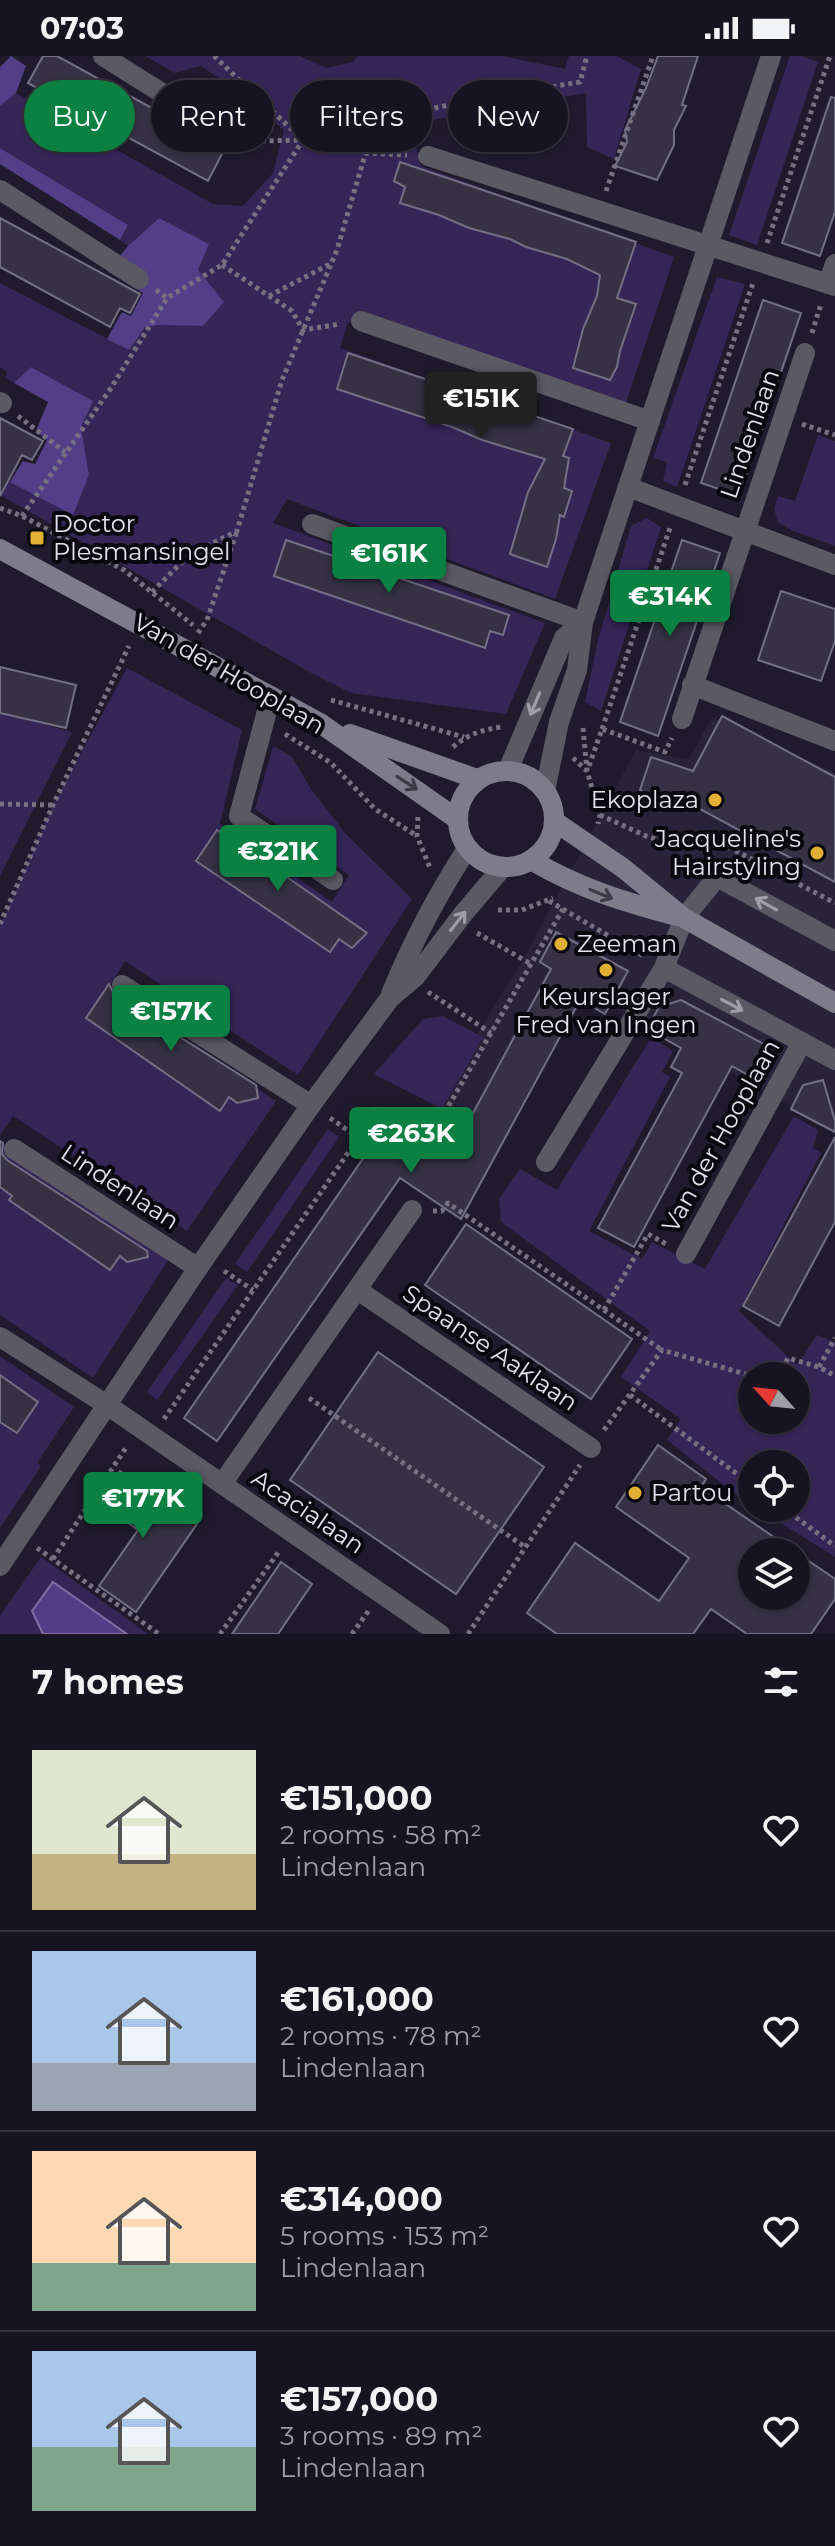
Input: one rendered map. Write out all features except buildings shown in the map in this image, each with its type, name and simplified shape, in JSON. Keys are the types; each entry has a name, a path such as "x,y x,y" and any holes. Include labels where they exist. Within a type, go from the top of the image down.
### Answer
{"street":[{"path":"103,56 151,86"},
{"path":"545,791 559,722 577,670 583,622 771,56"},
{"path":"428,156 761,260 833,278"},
{"path":"0,190 139,279"},
{"path":"361,321 650,421"},
{"name":"Lindenlaan","path":"682,719 805,353"},
{"name":"Lindenlaan","path":"628,487 835,565"},
{"path":"312,524 583,622"},
{"name":"Van der Hooplaan","path":"0,549 320,723 457,819"},
{"path":"508,770 564,638 583,622"},
{"path":"692,685 835,741"},
{"path":"271,696 239,816 333,880"},
{"name":"Van der Hooplaan","path":"320,723 477,779"},
{"path":"508,770 523,773 545,791 552,805 554,821 551,836 543,850 517,867 502,868 482,862 467,849 459,835 457,819 459,804 466,790 477,779 492,772 508,770"},
{"path":"554,821 623,868 684,918 835,1003"},
{"path":"390,998 409,951 467,849"},
{"path":"531,860 573,884 684,918"},
{"path":"0,1566 311,1105 390,998 410,981 502,868"},
{"path":"546,1162 664,968 684,918 717,877 835,941"},
{"name":"Van der Hooplaan","path":"664,968 835,1060"},
{"path":"122,985 311,1105"},
{"name":"Van der Hooplaan","path":"686,1254 802,1042"},
{"name":"Lindenlaan","path":"14,1149 202,1263"},
{"path":"222,1484 359,1291 412,1210"},
{"name":"Spaanse Aaklaan","path":"359,1291 591,1448"},
{"path":"0,1337 107,1405"},
{"name":"Acacialaan","path":"107,1405 440,1634"}],"path":[{"path":"214,56 290,128"},
{"path":"432,109 580,82 587,56"},
{"path":"600,210 653,56"},
{"path":"587,771 830,56"},
{"path":"22,516 111,388 167,298 222,265 295,152"},
{"path":"186,650 207,620 282,380 337,250 365,153 428,156"},
{"path":"269,296 330,264"},
{"path":"222,265 292,311 303,330"},
{"path":"805,353 833,278"},
{"path":"139,279 167,298"},
{"path":"303,330 361,321"},
{"path":"1,402 65,452"},
{"path":"783,417 835,435"},
{"name":"Van der Hooplaan","path":"0,508 22,516 124,570 209,637"},
{"path":"152,592 189,555 237,531"},
{"name":"Van der Hooplaan","path":"116,639 141,652"},
{"path":"0,924 129,646"},
{"name":"Van der Hooplaan","path":"318,696 465,737 485,729 507,726"},
{"path":"602,729 665,752 682,719"},
{"name":"Van der Hooplaan","path":"266,722 331,763 375,809 417,836 428,865"},
{"path":"0,804 53,805"},
{"path":"549,901 664,968"},
{"path":"53,1559 253,1290 377,1111 434,1131 563,909"},
{"path":"473,930 531,964"},
{"path":"410,981 491,1033"},
{"path":"311,1105 359,1138"},
{"path":"412,1210 442,1211 448,1203 662,1350"},
{"path":"604,1310 648,1234 686,1254"},
{"path":"202,1263 253,1290"},
{"path":"819,1367 835,1338"},
{"path":"810,1364 835,1376"},
{"path":"291,1386 525,1547"},
{"path":"630,1395 738,1475"},
{"path":"802,1522 835,1546"},
{"path":"220,1634 292,1532"},
{"path":"20,1535 148,1622 159,1634"}],"shaded area":[{"path":"11,56 26,66 16,93 0,106 0,67"},
{"path":"145,56 300,56 326,68 353,62 358,56 502,56 565,69 569,56 617,56 641,69 614,159 587,147 586,93 568,96 568,80 448,80 448,117 432,120 432,80 290,80 290,152 417,152 421,166 674,257 622,415 348,322 340,348 611,443 555,599 287,499 273,523 545,623 506,714 351,693 0,495 0,476 73,514 89,475 81,427 93,401 31,367 14,383 6,378 7,372 0,367 0,283 129,350 144,327 203,326 198,270 208,244 159,218 128,246 120,240 127,225 0,148 0,106 16,93 24,98 24,152 121,152 213,204 243,206 273,173 284,130 274,122 274,80 222,80 201,66 175,73"},
{"path":"790,56 802,56 818,62 757,245 729,235"},
{"path":"0,148 128,225 120,240 0,164"},
{"path":"159,218 209,244 198,270 224,302 203,326 145,327 129,350 107,339 122,312 131,316 143,293 107,271 128,246"},
{"path":"717,277 745,284 677,487 663,481 667,462 653,458"},
{"path":"31,367 93,401 81,427 89,475 73,515 10,482 23,461 35,464 47,440 36,431 48,402 14,383"},
{"path":"818,435 835,441 835,546 793,531 778,522 774,509 778,496 795,501"},
{"path":"647,518 661,527 601,711 585,702 598,640 631,526"},
{"path":"127,668 242,730 220,824 332,902 349,875 255,809 273,746 292,757 311,789 346,834 412,899 298,1075 125,961 107,990 276,1101 187,1231 13,1116 0,1135 0,926 53,805"},
{"path":"0,712 72,732 0,876"},
{"path":"712,717 835,773 835,1131 587,991 468,1204 355,1145 374,1105 427,1114 521,963 636,750 689,759"},
{"path":"443,1016 483,1037 442,1109 374,1074 423,1019"},
{"path":"651,1038 673,1051 662,1072 670,1077 589,1231 642,1259 652,1242 705,1269 794,1116 818,1130 813,1148 821,1153 739,1311 794,1362 738,1362 738,1434 810,1434 810,1362 799,1362 817,1335 835,1342 835,1557 810,1541 810,1538 805,1538 779,1522 810,1522 810,1450 738,1450 738,1496 667,1440 681,1419 621,1377 650,1331 501,1222 499,1199 520,1169 557,1190"},
{"path":"328,1129 339,1137 247,1272 235,1264"},
{"path":"0,1142 170,1257 93,1378 0,1315"},
{"path":"226,1278 238,1285 157,1400 147,1392"},
{"path":"0,1356 74,1407 37,1463 41,1466 0,1528"},
{"path":"41,1557 148,1634 127,1634 53,1582 32,1611 43,1634 0,1634 0,1616"},
{"path":"53,1582 127,1634 43,1634 32,1611"}],"place":[{"name":"Doctor Plesmansingel","path":"37,538"},
{"name":"Ekoplaza","path":"715,800"},
{"name":"Jacqueline's Hairstyling","path":"817,853"},
{"name":"Zeeman","path":"561,944"},
{"name":"Keurslager Fred van Ingen","path":"606,970"},
{"name":"Partou","path":"635,1493"}]}
